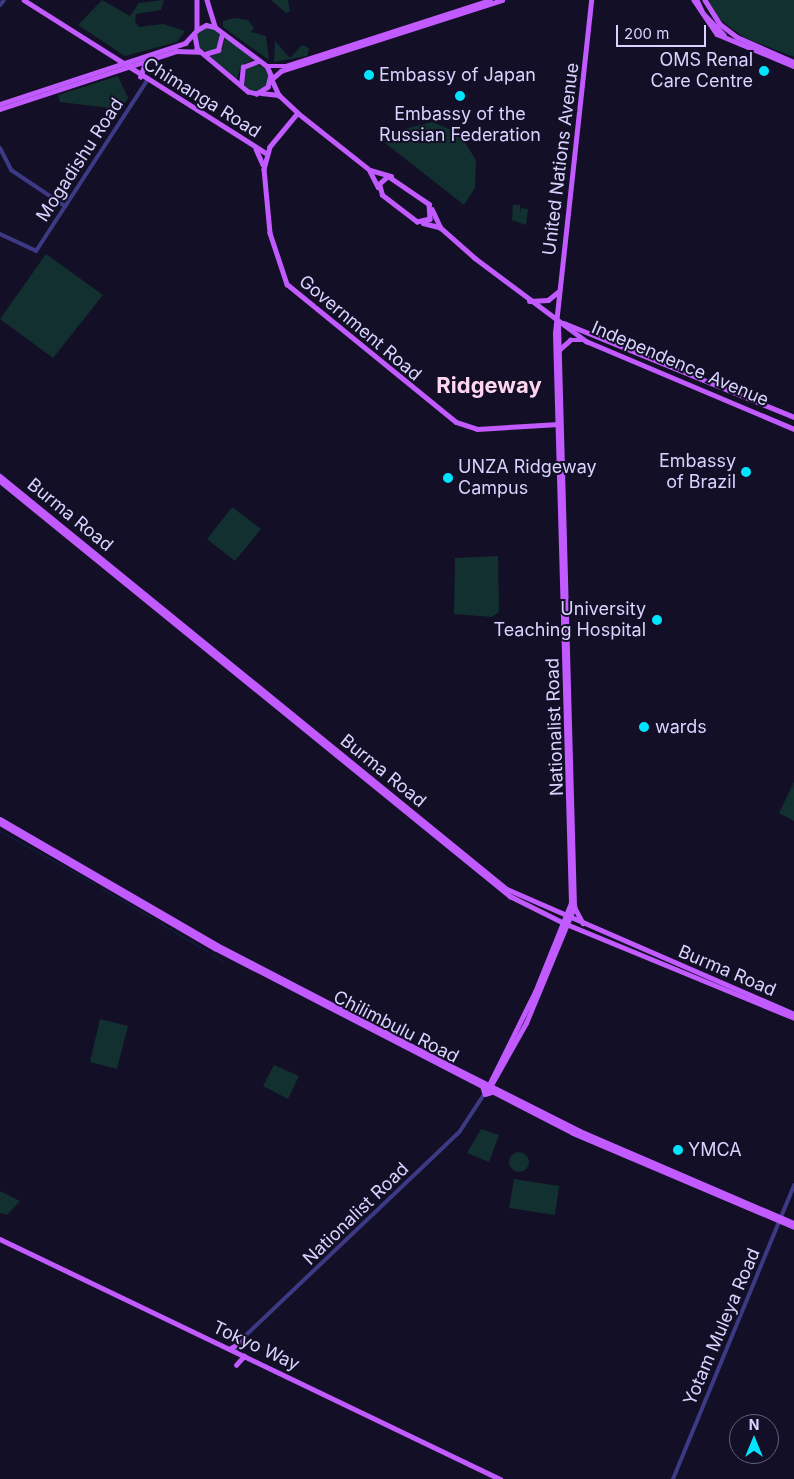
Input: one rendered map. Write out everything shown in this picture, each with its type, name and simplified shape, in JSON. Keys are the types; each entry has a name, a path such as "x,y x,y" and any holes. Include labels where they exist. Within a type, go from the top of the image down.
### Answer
{"main road":[{"name":"Chimanga Road","path":"24,0 140,77 255,149 266,153"},
{"path":"197,0 196,32 203,53 252,93 279,96"},
{"path":"207,0 215,26 267,66 272,79"},
{"path":"267,66 286,66 490,0"},
{"path":"261,93 272,79 287,70 502,0"},
{"name":"United Nations Avenue","path":"557,321 558,291 591,0"},
{"path":"697,0 715,24 737,37 794,62"},
{"path":"697,0 712,30 733,42 794,66"},
{"path":"705,0 716,19 737,37"},
{"path":"0,108 125,66 185,43 196,32 215,26"},
{"path":"0,104 106,70 148,61 176,51 203,53 218,50 222,33"},
{"path":"106,70 108,55"},
{"path":"140,77 140,68 148,61"},
{"path":"242,85 243,67 260,61"},
{"name":"Independence Avenue","path":"272,79 279,96 298,113 370,170 390,176 432,209 441,228 528,301 557,321 586,340 794,429"},
{"path":"266,153 298,113"},
{"path":"255,149 264,168"},
{"name":"Government Road","path":"266,153 264,168 270,233 287,284 304,302 456,422 477,429 558,424"},
{"name":"Independence Avenue","path":"370,170 382,195 422,223 441,228"},
{"path":"379,188 382,179 390,176"},
{"path":"422,223 430,219 432,209"},
{"path":"528,301 548,300 558,291"},
{"name":"Independence Avenue","path":"557,321 685,371 794,417"},
{"name":"Nationalist Road","path":"557,321 559,350 558,424"},
{"name":"Nationalist Road","path":"489,1087 562,933 572,904 558,424 557,321"},
{"path":"559,350 573,339 586,340"},
{"path":"682,381 685,371"},
{"name":"Burma Road","path":"0,476 483,872 555,913 794,1014"},
{"name":"Burma Road","path":"0,481 485,878 556,920 794,1018"},
{"name":"Chilimbulu Road","path":"0,819 217,945 573,1133 794,1223"},
{"name":"Chilimbulu Road","path":"0,823 220,950 489,1087"},
{"path":"555,913 572,904 586,926"},
{"path":"556,920 562,933 578,929"},
{"path":"485,1094 494,1077"},
{"path":"485,1094 489,1087"},
{"name":"Chilimbulu Road","path":"781,1219 794,1227"},
{"name":"Tokyo Way","path":"0,1239 500,1479"},
{"path":"228,1349 240,1343 240,1354 236,1365"}],"street":[{"path":"0,6 4,0"},
{"name":"Mogadishu Road","path":"0,234 34,252 147,81"},
{"path":"0,148 11,170 65,206"},
{"name":"Nationalist Road","path":"240,1343 460,1131 485,1094"},
{"name":"Yotam Muleya Road","path":"673,1479 794,1186"}],"green space":[{"path":"102,0 130,16 139,3 164,0 161,10 136,14 135,22 139,27 163,24 185,31 177,42 125,56 78,25"},
{"path":"271,0 288,0 290,11 286,13"},
{"path":"708,0 794,0 794,57 745,38 719,19"},
{"path":"234,18 248,20 254,28 251,32 266,36 269,60 223,27 223,21"},
{"path":"208,27 217,30 220,39 217,48 208,51 199,48 196,39 199,30"},
{"path":"225,37 254,59 241,66 237,79 210,57 222,50"},
{"path":"275,41 290,58 302,45 309,48 307,56 274,62"},
{"path":"256,65 265,69 269,78 265,87 256,91 247,87 243,78 247,69"},
{"path":"118,76 128,98 114,121 109,108 60,102 58,95"},
{"path":"432,122 459,133 476,160 475,188 464,205 385,143 397,131"},
{"path":"513,205 520,205 520,212 521,208 528,209 526,225 512,220"},
{"path":"46,254 103,295 53,358 0,319"},
{"path":"232,507 261,529 235,561 207,539"},
{"path":"498,556 499,612 492,617 454,614 455,558"},
{"path":"794,782 794,821 779,813"},
{"path":"100,1019 128,1026 117,1069 90,1062"},
{"path":"274,1065 299,1076 288,1099 263,1086"},
{"path":"481,1129 499,1135 489,1162 467,1153"},
{"path":"519,1152 526,1155 529,1162 526,1169 519,1172 512,1169 509,1162 512,1155"},
{"path":"514,1179 559,1186 555,1215 509,1208"},
{"path":"0,1191 20,1201 7,1215 0,1213"}],"waterway":[{"path":"0,472 6,477"},
{"path":"0,831 95,884"},
{"path":"102,889 152,918"},
{"path":"159,923 207,951"},
{"path":"213,955 223,961"}],"place":[{"name":"OMS Renal Care Centre","path":"764,71"},
{"name":"Embassy of Japan","path":"369,75"},
{"name":"Embassy of the Russian Federation","path":"460,96"},
{"name":"Embassy of Brazil","path":"746,472"},
{"name":"UNZA Ridgeway Campus","path":"448,478"},
{"name":"University Teaching Hospital","path":"657,620"},
{"name":"wards","path":"644,727"},
{"name":"YMCA","path":"678,1150"}],"district":[{"name":"Ridgeway","path":"489,386"}]}
